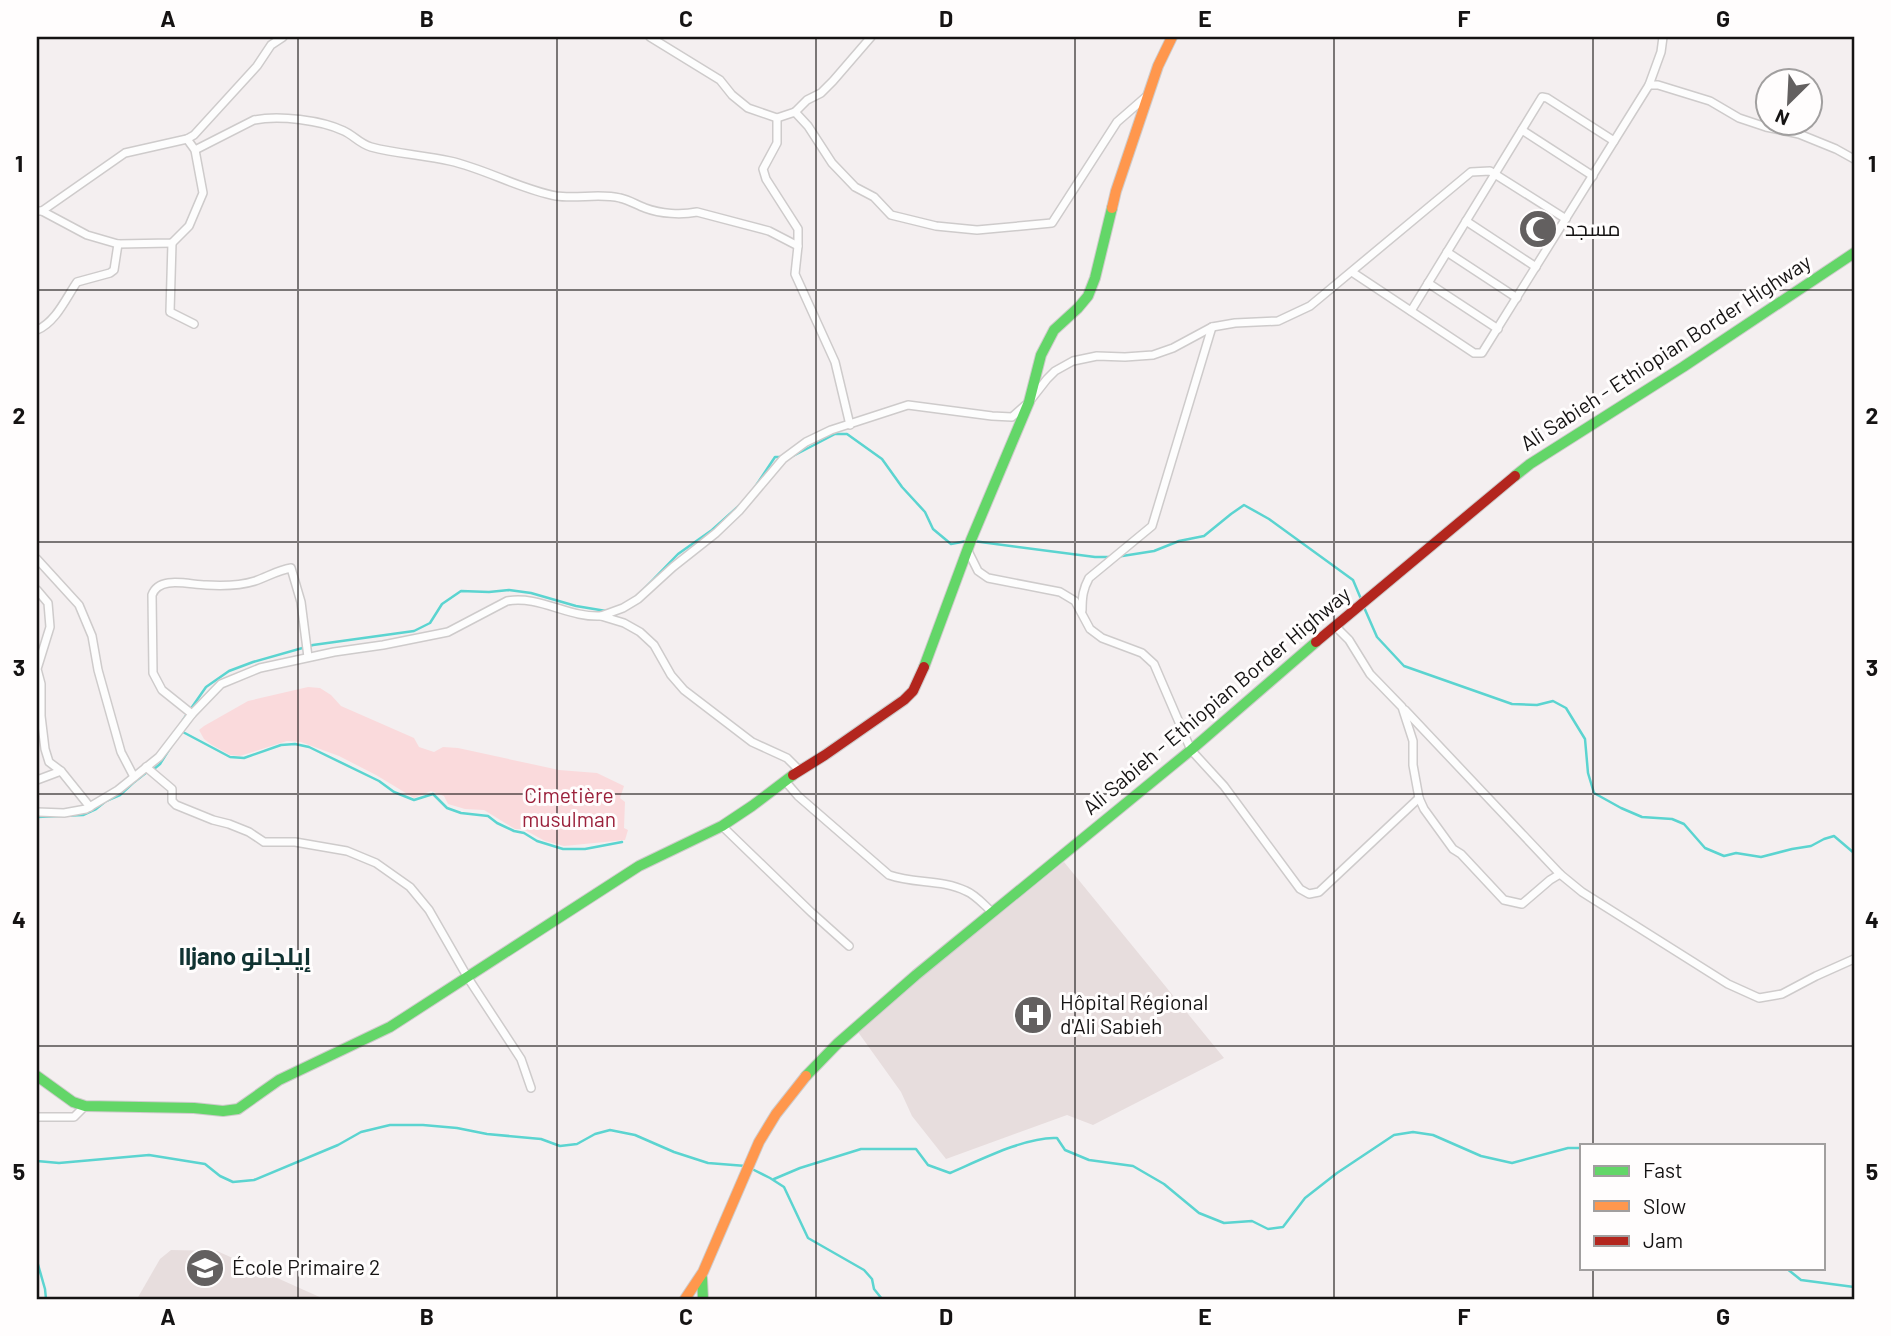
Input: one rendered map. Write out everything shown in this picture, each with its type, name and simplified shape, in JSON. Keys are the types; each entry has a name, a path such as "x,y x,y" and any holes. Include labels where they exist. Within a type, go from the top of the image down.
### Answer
{"street":[{"path":"172,243 118,244 87,235 39,211 125,153 187,139 201,130 271,45 283,37"},
{"path":"650,37 720,80 732,95 748,108 777,118 795,113 807,100 821,93 871,37"},
{"path":"37,1076 73,1102 85,1106 223,1111 237,1109 279,1080 390,1027 639,866 722,826 799,770 904,700 913,691 923,671 993,487 1029,402 1041,355 1054,330 1088,296 1095,278 1111,206 1158,66 1172,37"},
{"path":"1352,272 1475,353 1482,354 1649,85 1658,61 1662,37"},
{"path":"1649,85 1669,88 1710,101 1739,118 1799,134 1854,159"},
{"path":"795,113 808,126 832,163 855,187 874,197 891,215 936,226 977,230 1052,223 1117,122 1148,95"},
{"path":"1411,311 1542,97 1614,141"},
{"path":"195,150 262,118 320,123 342,130 369,146 449,160 541,192 568,197 617,197 658,212 709,214 769,231 797,246"},
{"path":"777,118 777,143 763,169 766,179 798,229 795,274 835,362 850,425"},
{"path":"1522,130 1593,176"},
{"path":"187,139 195,150 203,193 189,226 172,243 170,312 194,324"},
{"path":"601,616 638,599 716,533 753,496 783,459 806,442 831,430 908,405 1012,417 1029,402 1046,379 1073,361 1097,356 1153,355 1173,348 1212,327 1278,321 1310,306 1471,173 1495,173 1566,219"},
{"path":"1466,221 1536,267"},
{"path":"37,330 46,325 58,311 77,282 114,270 118,244"},
{"path":"1447,252 1517,298"},
{"name":"Ali Sabieh - Ethiopian Border Highway","path":"703,1272 740,1182 776,1114 813,1068 838,1043 906,983 1191,750 1363,602 1530,464 1683,367 1854,253"},
{"path":"1428,283 1498,329"},
{"path":"1082,614 1082,598 1089,578 1152,526 1212,327"},
{"path":"968,551 978,570 988,578 1060,592 1075,601 1090,629 1102,638 1142,653 1154,664 1191,750 1224,786 1300,889 1309,894 1319,892 1419,798"},
{"path":"37,561 79,605 92,636 98,670 121,752 134,777"},
{"path":"192,714 162,690 153,673 152,595 154,589 159,586 182,583 204,586 245,584 291,568 301,602 308,657"},
{"path":"37,590 48,603 50,627 37,669 41,684 41,749 49,762 61,771 90,807"},
{"path":"37,812 64,813 90,807 118,790 159,757 192,714 221,684 260,668 308,657 448,632 506,601 515,600 624,622 654,645 671,675 684,690 752,742 787,758 799,770"},
{"path":"1335,626 1349,640 1370,674 1560,874 1582,892 1728,984 1759,998 1782,994 1854,959"},
{"path":"1402,707 1413,741 1413,765 1419,798 1424,809 1454,849 1504,900 1522,904 1560,874"},
{"path":"146,767 172,789 172,801 176,806 249,832 264,842 296,842 347,851 376,863 410,887 429,910 468,978 522,1059 531,1088"},
{"path":"37,780 61,771"},
{"path":"785,781 798,796 889,875 899,879 951,885 969,892 992,912"},
{"path":"722,826 849,946"},
{"path":"37,1117 74,1118 85,1106"},
{"path":"687,1298 703,1272"},
{"path":"703,1272 703,1299"}],"shaded area":[{"name":"Hôpital Régional d'Ali Sabieh","path":"1064,862 1224,1058 1093,1125 1067,1115 946,1159 912,1116 901,1092 858,1032"},
{"name":"École Primaire 2","path":"171,1250 217,1251 324,1299 137,1299 160,1259"}],"green space":[{"name":"Cimetière musulman","path":"308,687 320,688 341,706 414,738 419,747 434,752 443,747 458,748 559,770 597,773 624,786 620,798 625,802 624,828 628,830 625,840 564,846 545,841 523,829 515,829 484,810 465,809 448,804 444,796 431,791 414,798 339,756 301,742 287,741 240,756 230,755 204,739 199,730 248,701"}],"waterway":[{"path":"791,457 835,434 847,434 882,459 902,487 925,512 933,529 951,544 967,541"},
{"path":"753,490 775,457 781,457"},
{"path":"642,591 678,554 712,530 742,503"},
{"path":"1116,557 1154,551 1179,541 1204,536 1244,505 1269,519 1353,580 1361,599"},
{"path":"973,541 1109,557"},
{"path":"183,720 206,687 229,671 313,645 414,631 430,623 442,604 461,591 509,590 531,593 576,606 606,611"},
{"path":"1363,605 1377,637 1404,666 1512,704 1537,705 1553,701 1566,708 1585,739 1588,773 1594,793 1621,808 1642,817 1672,819 1684,824 1705,848 1724,856 1736,853 1761,857 1811,846 1834,836 1854,853"},
{"path":"181,731 230,757 244,758 281,745 309,747 379,781 394,792 414,800 433,794 447,808 461,813 488,816 514,831 563,849 585,849 622,842"},
{"path":"37,817 83,815 96,809 120,795 160,764 172,745"},
{"path":"37,1161 59,1163 149,1155 205,1164 233,1182 254,1180 338,1145 361,1132 390,1125 423,1125 541,1139 560,1146 577,1144 595,1134 610,1130 635,1135 708,1163 746,1166"},
{"path":"774,1179 861,1149 916,1149 928,1165 950,1173 1017,1145 1057,1138 1065,1150 1089,1160 1133,1166 1164,1184 1199,1213 1224,1223 1252,1221 1268,1229 1283,1227 1305,1198 1394,1135 1413,1132 1433,1135 1481,1156 1512,1163 1568,1148 1580,1148"},
{"path":"752,1169 784,1187 808,1238 864,1270 882,1299"},
{"path":"37,1261 46,1299"},
{"path":"1788,1270 1801,1280 1854,1287"}],"traffic: fast":[{"path":"924,667 971,540 1029,402 1041,355 1054,330 1088,296 1112,208"},
{"path":"1515,476 1854,253"},
{"path":"806,1076 838,1043 916,975 1191,750 1316,642"},
{"path":"37,1076 73,1102 85,1106 223,1111 238,1109 279,1080 390,1027 639,866 722,826 793,775"},
{"path":"702,1278 703,1299"}],"traffic: slow":[{"path":"1112,208 1158,66 1172,37"},
{"path":"685,1299 703,1272 759,1142 776,1114 806,1076"}],"traffic: jam":[{"path":"1316,642 1515,476"},
{"path":"793,775 904,700 913,691 924,667"}],"place":[{"name":"مسجد","path":"1538,229"},
{"name":"Hôpital Régional d'Ali Sabieh","path":"1033,1015"},
{"name":"École Primaire 2","path":"205,1268"}],"district":[{"name":"Iljano إيلجانو","path":"245,957"}]}
